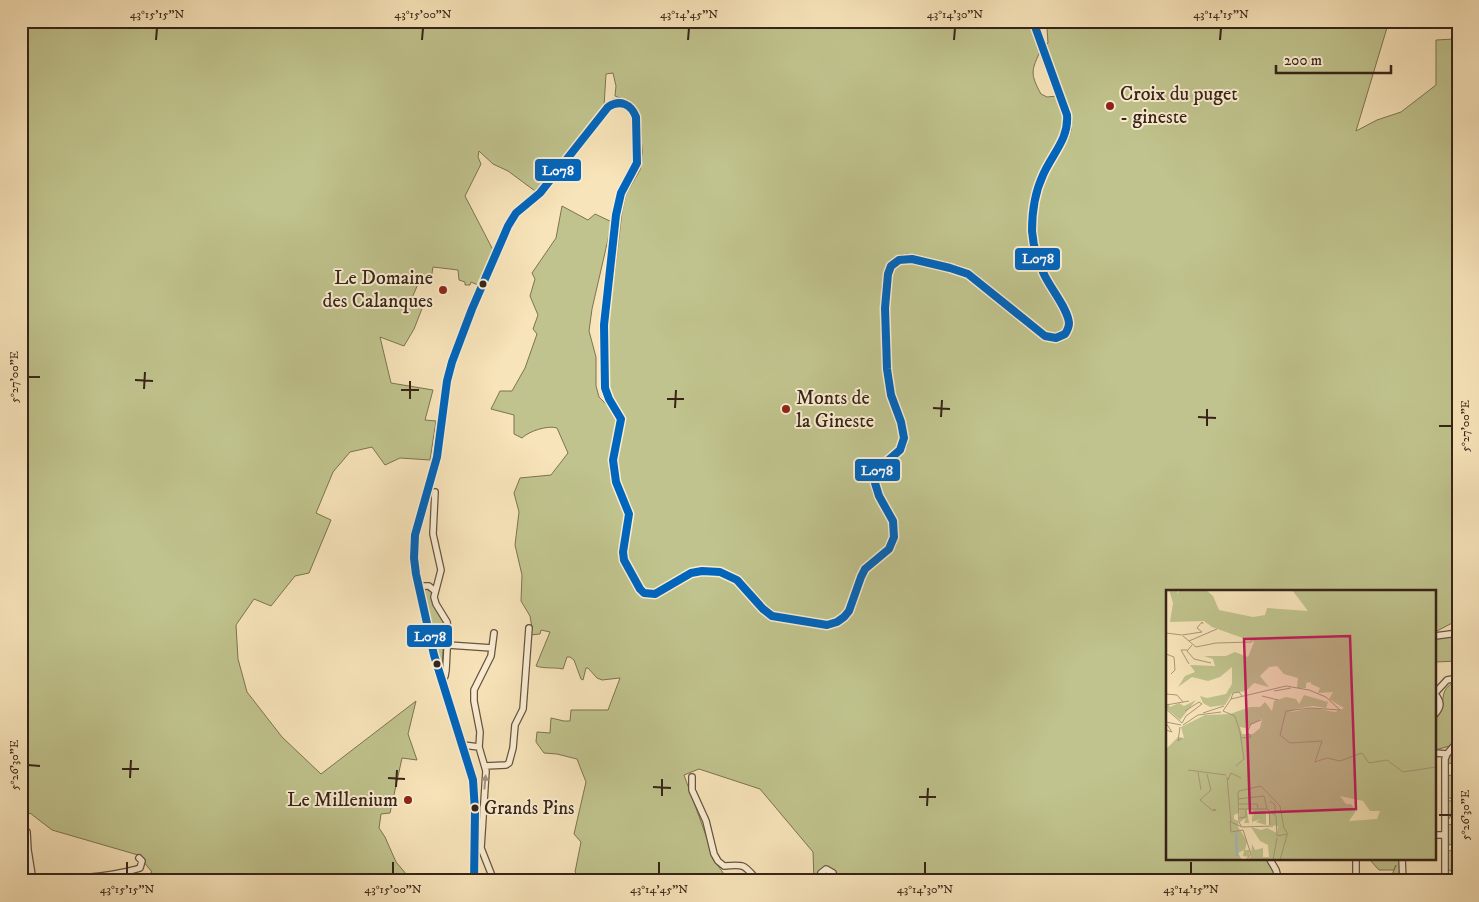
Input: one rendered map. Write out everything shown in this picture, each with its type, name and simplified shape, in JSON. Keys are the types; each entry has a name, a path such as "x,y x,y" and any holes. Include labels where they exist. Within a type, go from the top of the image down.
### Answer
{"main road":[{"path":"474,881 474,787 463,745 434,655 419,590 414,558 415,535 437,457 447,381 461,337 512,218 540,193 608,107 614,103 629,106 634,113 638,157 634,169 621,193 616,215 604,325 606,393 621,419 614,452 614,469 616,482 629,514 623,552 626,566 644,593 655,594 691,573 702,571 720,572 737,580 763,609 772,616 827,625 835,624 848,614 865,569 883,556 894,537 892,516 874,483 877,469 900,450 904,439 890,385 885,316 887,276 891,266 899,260 910,258 964,272 973,276 1033,328 1045,336 1061,337 1067,330 1069,322 1067,314 1042,272 1033,243 1033,216 1039,187 1048,164 1066,136 1068,125 1066,111 1033,21"}],"street":[{"path":"435,492 432,534 441,570 435,591 436,604 447,622 448,644 446,670 442,681"},
{"path":"419,590 423,586 428,586 435,591"},
{"path":"485,766 506,765 513,748 515,725 523,709 529,628"},
{"path":"494,633 486,667 474,690 474,701 480,732 479,747 485,766 481,848 494,881"},
{"path":"1436,636 1458,633"},
{"path":"448,644 492,648"},
{"path":"1436,692 1447,680 1458,678"},
{"path":"1436,694 1441,702 1441,706 1436,713"},
{"path":"1445,881 1445,759 1446,754 1458,741"},
{"path":"463,745 479,747"},
{"path":"1436,752 1446,754"},
{"path":"692,777 692,790 706,821 718,861 724,866 740,864 746,867 758,881"},
{"path":"27,832 29,862 33,881"},
{"path":"1436,835 1445,835"},
{"path":"64,881 140,868 142,861 139,858"},
{"path":"1270,860 1279,881"},
{"path":"1356,860 1356,881"},
{"path":"1402,860 1403,881"},
{"path":"818,881 821,873 826,869 833,872 834,881"}],"green space":[{"path":"21,21 1030,21 1041,50 1035,62 1033,72 1035,82 1041,94 1047,97 1058,96 1065,120 1063,135 1053,151 1029,228 1031,250 1036,266 1064,316 1066,325 1063,332 1056,335 1036,326 975,274 965,269 910,255 905,255 889,264 884,288 883,307 885,367 888,394 901,439 895,450 874,468 871,481 888,518 891,534 886,547 867,564 845,612 838,618 829,621 772,612 761,603 737,576 726,570 715,568 705,567 689,570 666,585 653,590 642,587 627,560 632,514 617,474 617,452 625,417 611,395 608,385 607,335 622,212 626,194 640,170 642,160 639,113 632,103 615,96 616,86 613,73 606,74 604,106 535,191 508,171 493,164 479,151 478,157 481,164 465,196 493,250 478,285 471,282 470,285 465,285 465,282 459,280 458,270 433,267 431,279 418,284 412,298 423,306 414,329 404,346 380,337 391,383 433,390 425,420 436,421 430,460 400,458 385,465 372,447 350,452 333,472 316,513 331,520 309,573 295,576 271,606 254,599 236,625 238,659 247,692 282,737 321,774 416,701 408,734 417,760 402,758 390,813 381,814 379,828 396,862 412,881 140,881 152,872 138,855 52,830 30,813 21,823"},
{"path":"1044,21 1389,21 1356,131 1377,120 1401,112 1436,85 1436,40 1454,39 1458,36 1458,620 1436,631 1436,590 1166,590 1166,860 1267,860 1275,871 1276,881 814,881 813,852 760,789 699,769 684,775 716,863 729,881 585,881 575,872 581,842 574,834 586,782 577,759 544,753 536,742 537,732 550,733 551,718 570,721 571,710 608,710 620,678 602,680 586,668 583,680 574,660 570,657 567,657 563,669 536,666 550,632 541,630 540,634 530,635 532,628 530,616 521,601 522,575 515,545 519,512 514,493 520,478 551,475 568,453 557,428 539,429 522,438 514,434 514,415 491,409 500,391 512,391 525,368 537,334 533,329 538,315 530,296 535,279 532,273 556,238 562,206 588,220 595,214 612,222 592,309 589,331 596,357 596,386 599,397 617,415 618,419 610,451 609,466 612,482 626,518 625,561 626,571 630,579 637,588 648,596 691,576 711,573 729,578 778,620 827,627 837,625 849,613 863,578 874,561 896,537 876,482 879,471 905,445 891,382 887,308 889,277 892,268 898,263 909,261 970,277 1044,338 1057,341 1071,326 1038,256 1035,228 1037,204 1045,176 1069,132 1045,46 1048,43 1047,28"},
{"path":"426,589 432,592 433,604 446,627 446,645 443,649 442,669 423,593"},
{"path":"1458,635 1458,661 1436,662 1436,638"},
{"path":"1458,680 1458,736 1450,746 1436,750 1436,716 1442,707 1446,688"},
{"path":"1458,744 1458,764 1446,763 1449,756"},
{"path":"1458,774 1457,801 1447,797 1446,776"},
{"path":"1446,800 1456,802 1456,806 1449,819 1446,818"},
{"path":"1458,823 1458,836 1453,844 1449,845 1447,842 1447,825"},
{"path":"1453,849 1455,856 1458,858 1458,864 1456,864 1456,870 1450,871 1447,867 1447,852"},
{"path":"1370,860 1400,860 1400,881 1395,881 1392,875 1394,870 1379,870"}],"transit line":[{"name":"L078","path":"474,881 475,811 473,780 434,655 416,574 414,558 415,535 437,457 447,381 452,362 472,309 508,226 516,213 540,193 608,107 621,103 631,109 636,117 637,163 621,193 616,215 604,325 605,388 621,419 613,460 616,482 629,514 623,552 624,560 644,593 655,594 691,573 702,571 720,572 737,580 763,609 772,616 827,625 837,622 849,611 865,569 889,549 894,537 893,521 879,496 875,483 877,470 900,450 904,438 901,422 891,395 887,369 885,308 888,274 891,266 899,260 912,259 968,274 1045,336 1056,338 1065,334 1068,327 1068,317 1041,267 1033,236 1033,209 1038,188 1047,167 1063,139 1067,124 1067,115 1033,21"}],"place":[{"name":"Croix du puget - gineste","path":"1110,106"},
{"name":"Le Domaine des Calanques","path":"443,290"},
{"name":"Monts de la Gineste","path":"786,409"},
{"name":"Le Millenium","path":"408,800"},
{"name":"Grands Pins","path":"475,808"}]}
